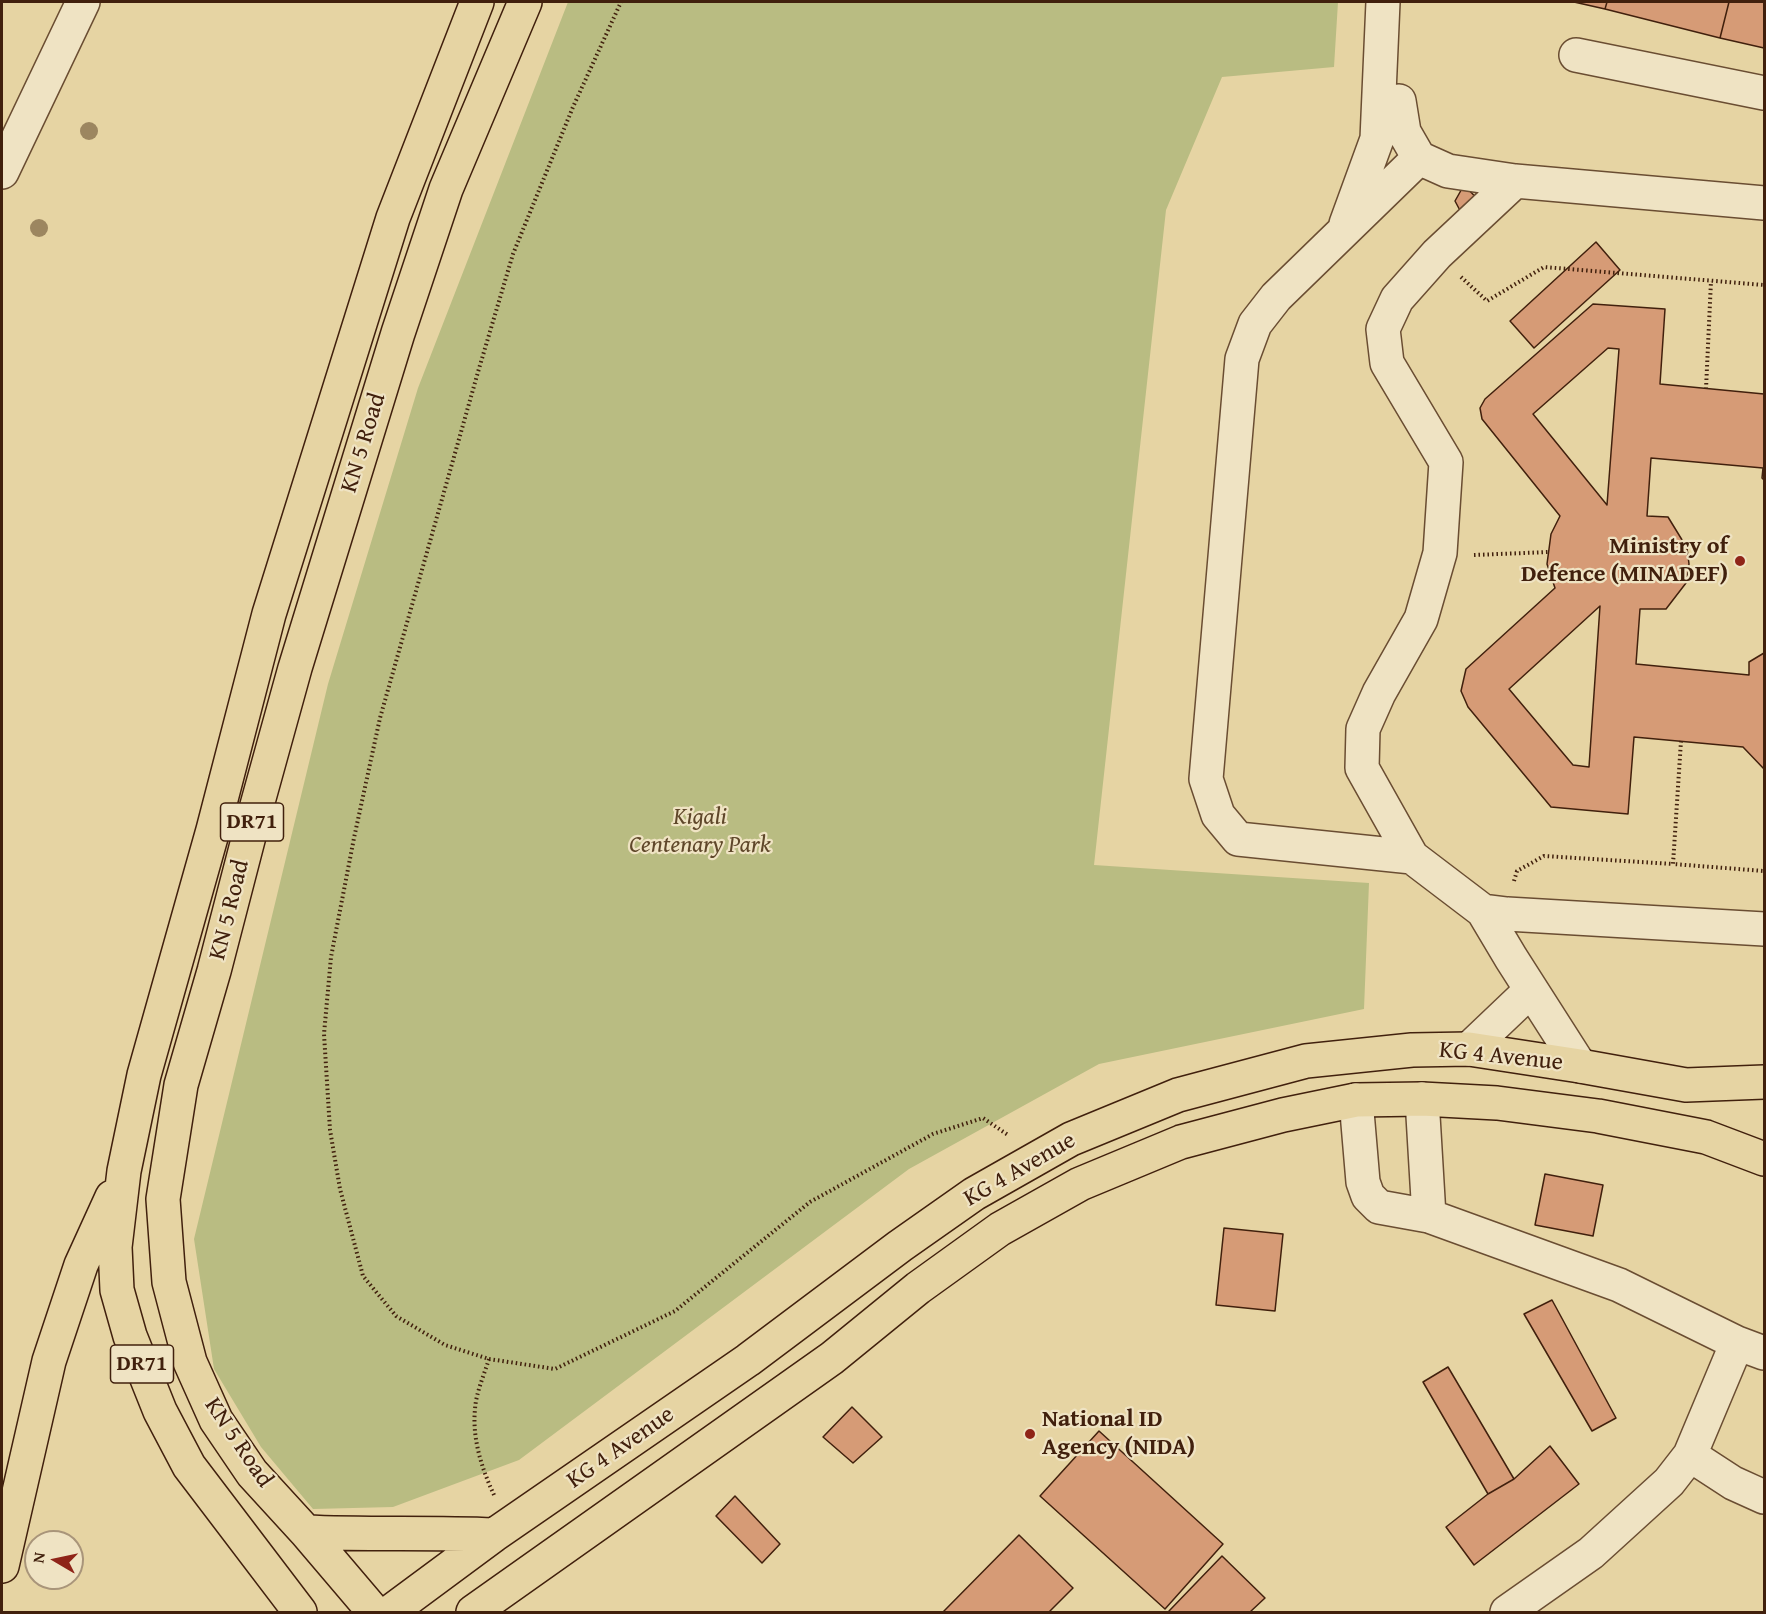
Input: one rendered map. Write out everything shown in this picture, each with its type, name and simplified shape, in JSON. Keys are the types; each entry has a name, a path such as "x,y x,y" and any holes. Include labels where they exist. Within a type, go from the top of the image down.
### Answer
{"main road":[{"name":"KN 5 Road","path":"300,1612 189,1466 160,1411 130,1336 117,1290 115,1247 124,1170 144,1075 213,830 269,614 393,218 477,2"},
{"name":"KN 5 Road","path":"374,1612 252,1473 216,1420 190,1362 170,1282 163,1199 182,1085 295,668 398,333 446,189 525,2"},
{"name":"KG 4 Avenue","path":"390,1612 501,1531 748,1360 900,1246 974,1194 1071,1139 1178,1095 1306,1061 1412,1050 1469,1049 1686,1085 1764,1082"},
{"name":"KG 4 Avenue","path":"473,1612 780,1396 832,1358 918,1288 991,1236 1080,1184 1181,1142 1283,1115 1356,1100 1422,1100 1497,1103 1598,1116 1706,1137 1764,1159"},
{"path":"2,1566 49,1361 81,1265 124,1170"},
{"path":"748,1360 780,1396"},
{"path":"306,1533 501,1531"}],"street":[{"path":"2,172 83,2"},
{"path":"1344,232 1377,138 1383,2"},
{"path":"1576,55 1764,93"},
{"path":"1400,101 1404,132 1419,158 1448,171 1515,181 1764,203"},
{"path":"1413,857 1238,839 1218,815 1206,779 1242,359 1255,324 1276,297 1419,158"},
{"path":"1515,181 1437,254 1397,299 1383,329 1387,363 1446,462 1440,553 1421,619 1379,693 1363,729 1362,768 1413,857 1495,913 1531,990 1580,1066"},
{"path":"1495,913 1764,929"},
{"path":"1469,1049 1531,990"},
{"path":"1356,1100 1363,1182 1368,1196 1379,1207 1428,1216 1619,1285 1750,1348 1689,1455 1669,1482 1591,1553 1508,1612"},
{"path":"1422,1100 1428,1216"},
{"path":"1689,1455 1733,1483 1764,1497"}],"path":[{"path":"621,2 573,107 513,254 380,718 354,838 332,957 324,1034 330,1130 340,1189 363,1276 396,1316 444,1345 489,1359 555,1369 675,1311 810,1202 933,1134 983,1118 1040,1157"},
{"path":"1437,254 1487,301 1544,267 1764,285"},
{"path":"1706,389 1710,281"},
{"path":"1440,553 1471,555 1549,552"},
{"path":"1673,864 1681,741"},
{"path":"1495,913 1517,871 1544,856 1764,871"},
{"path":"489,1359 475,1408 477,1448 501,1531"}],"green space":[{"name":"Kigali Centenary Park","path":"568,2 1338,2 1334,67 1222,77 1166,210 1094,865 1369,883 1364,1009 1099,1064 909,1169 519,1460 393,1507 313,1509 261,1447 214,1369 194,1239 328,684 418,388"}],"building":[{"path":"1574,2 1607,2 1605,9"},
{"path":"1607,2 1729,2 1720,38 1605,9"},
{"path":"1729,2 1764,2 1764,48 1720,38"},
{"path":"1464,185 1492,214 1472,233 1455,201"},
{"path":"1596,242 1620,270 1534,348 1510,321"},
{"path":"1593,304 1665,309 1660,384 1764,394 1764,480 1762,478 1763,468 1651,458 1647,516 1668,517 1687,548 1689,564 1686,583 1666,609 1640,609 1636,664 1749,675 1749,662 1764,653 1764,769 1743,747 1634,737 1628,814 1551,807 1468,707 1461,691 1466,669 1555,588 1547,564 1551,534 1560,516 1482,419 1480,408 1485,399","holes":["1608,348 1619,349 1607,505 1533,414","1600,606 1589,767 1573,765 1509,689"]},
{"path":"1545,1174 1603,1185 1593,1236 1535,1225"},
{"path":"1224,1228 1283,1234 1275,1311 1216,1305"},
{"path":"1552,1300 1616,1418 1592,1431 1524,1314"},
{"path":"1448,1367 1514,1479 1488,1494 1423,1382"},
{"path":"852,1407 882,1437 853,1463 823,1437"},
{"path":"1099,1431 1223,1544 1165,1609 1040,1496"},
{"path":"1550,1446 1579,1484 1474,1565 1446,1527 1488,1494 1514,1479"},
{"path":"735,1496 780,1544 762,1563 716,1516"},
{"path":"1019,1535 1073,1588 1049,1612 943,1612"},
{"path":"1222,1556 1265,1598 1250,1612 1170,1612 1169,1611"}],"place":[{"name":"Ministry of Defence (MINADEF)","path":"1740,561"},
{"name":"National ID Agency (NIDA)","path":"1030,1434"}]}
